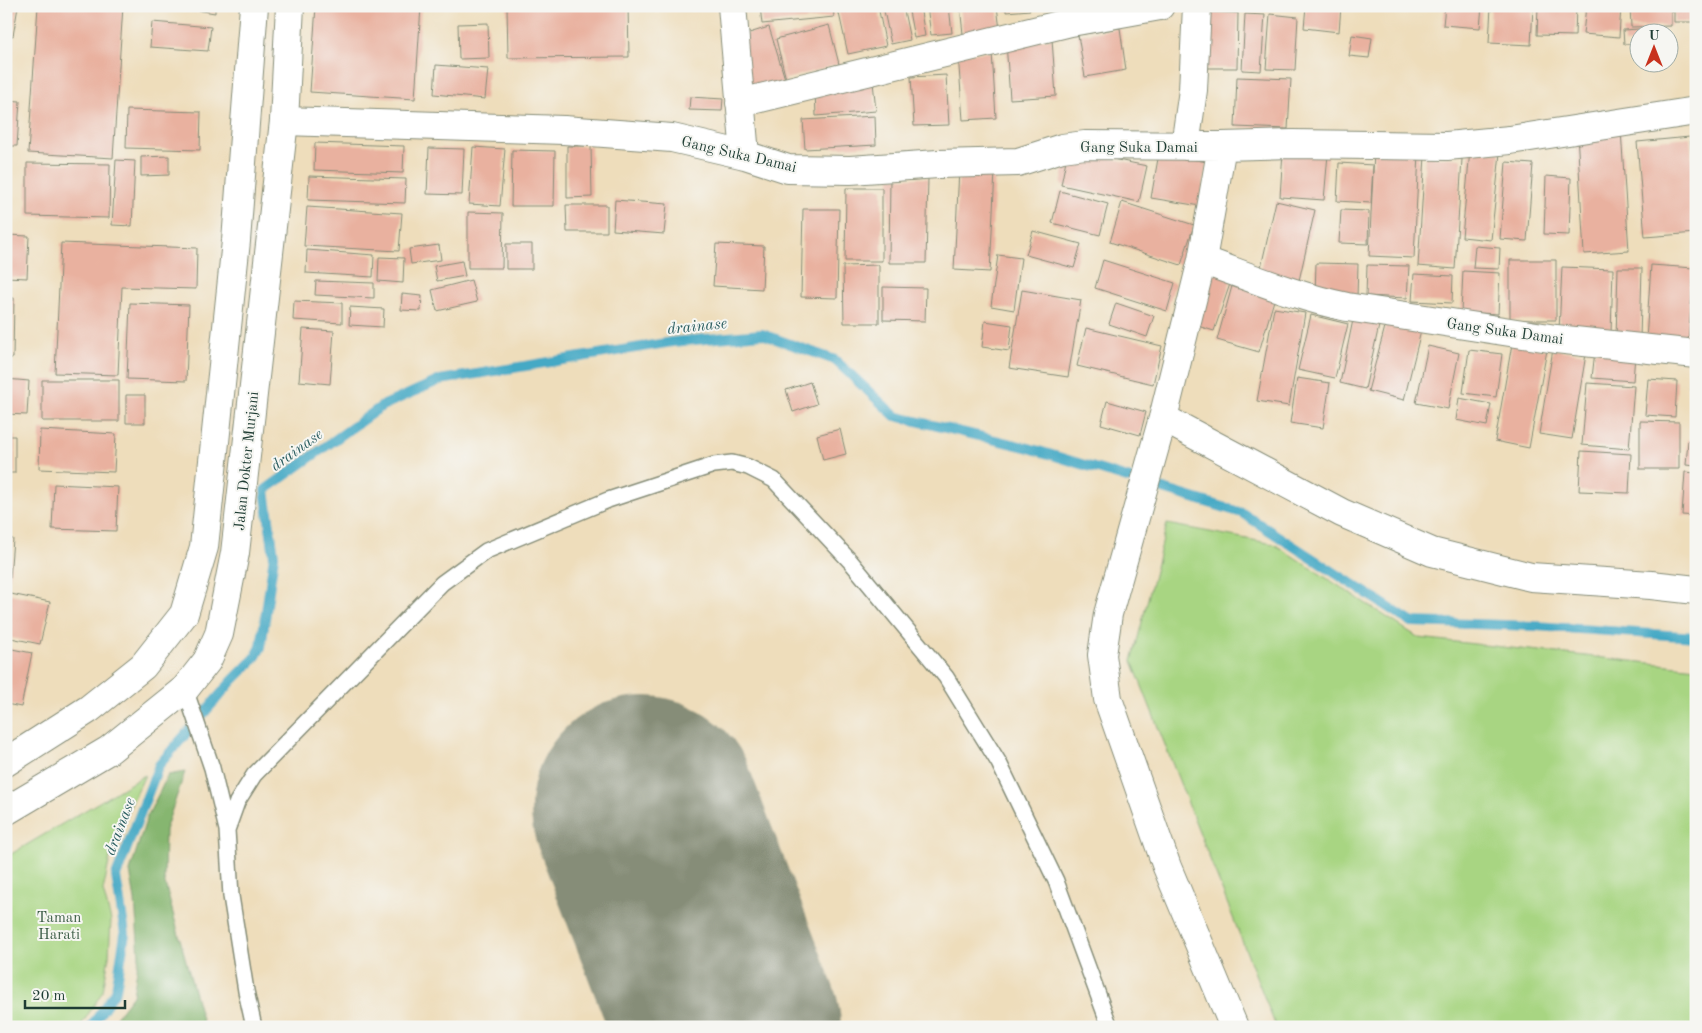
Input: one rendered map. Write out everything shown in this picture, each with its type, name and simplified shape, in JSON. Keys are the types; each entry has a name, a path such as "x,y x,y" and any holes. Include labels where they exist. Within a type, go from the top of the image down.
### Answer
{"street":[{"path":"6,762 89,709 143,666 184,614 204,547 236,241 254,6"},
{"name":"Jalan Dokter Murjani","path":"6,811 110,750 186,689 207,661 219,634 235,553 260,334 284,121 290,6"},
{"path":"732,6 745,155"},
{"path":"740,103 1070,22 1160,6"},
{"path":"1184,146 1194,90 1197,6"},
{"name":"Gang Suka Damai","path":"284,121 564,130 672,138 745,155 788,169 850,170 938,164 1018,162 1062,148 1085,145 1222,146 1292,144 1447,146 1510,140 1696,111"},
{"path":"1222,146 1202,260 1163,418 1108,614 1102,655 1108,699 1167,867 1234,1027"},
{"name":"Gang Suka Damai","path":"1202,260 1279,288 1326,303 1347,307 1556,339 1696,354"},
{"path":"226,332 260,334"},
{"path":"1163,418 1342,513 1432,552 1531,577 1696,590"},
{"path":"204,547 235,553"}],"lane":[{"path":"227,830 237,802 254,775 442,583 486,551 608,500 714,465 732,462 748,467 774,480 851,562 946,677 999,763 1056,881 1110,1027"},
{"path":"186,689 212,768 227,830 231,896 246,991 254,1027"}],"green space":[{"path":"1167,524 1274,544 1419,638 1696,668 1696,1027 1276,1027 1132,661"},
{"path":"185,772 165,830 164,880 204,1027 108,1027 133,995 139,956 135,900 130,871 147,817 168,775"},
{"name":"Taman Harati","path":"145,775 113,843 103,891 111,920 109,956 103,991 80,1027 6,1027 6,857"}],"building":[{"path":"6,6 18,7 13,36 6,35"},
{"path":"38,6 123,6 113,158 28,153"},
{"path":"171,6 215,6 215,13"},
{"path":"316,6 421,6 415,99 310,92"},
{"path":"507,6 628,6 629,57 508,58"},
{"path":"760,6 833,6 834,17 762,24"},
{"path":"850,6 878,6 886,46 848,54 838,9"},
{"path":"883,6 903,6 910,40 891,44"},
{"path":"908,6 920,6 925,36 914,38"},
{"path":"927,6 949,6 952,33 931,35"},
{"path":"960,6 997,6 1000,30 963,34"},
{"path":"1006,6 1030,6 1030,10 1006,12"},
{"path":"1306,6 1341,6 1339,32 1304,28"},
{"path":"1445,6 1482,6 1480,28 1443,25"},
{"path":"1491,6 1533,7 1531,45 1489,43"},
{"path":"1538,6 1576,7 1575,36 1537,35"},
{"path":"1586,6 1621,6 1619,37 1583,34"},
{"path":"1630,6 1671,6 1671,22 1631,22"},
{"path":"1674,6 1696,6 1696,22 1674,22"},
{"path":"1202,12 1238,13 1237,68 1201,68"},
{"path":"1245,14 1265,15 1261,71 1242,70"},
{"path":"1270,14 1298,17 1295,70 1266,69"},
{"path":"152,22 211,27 208,51 150,47"},
{"path":"488,23 489,58 459,59 458,24"},
{"path":"829,25 839,64 786,79 776,39"},
{"path":"769,27 786,82 753,92 736,37"},
{"path":"1120,28 1126,70 1085,77 1078,35"},
{"path":"1623,30 1630,30 1630,44 1624,44"},
{"path":"1352,35 1372,38 1369,58 1349,56"},
{"path":"1052,39 1056,96 1010,99 1006,42"},
{"path":"992,52 996,118 963,120 958,54"},
{"path":"436,65 488,69 485,99 434,94"},
{"path":"946,75 949,125 914,126 911,77"},
{"path":"1237,77 1291,79 1288,129 1235,127"},
{"path":"873,82 876,111 816,116 815,90"},
{"path":"690,97 723,99 722,111 689,110"},
{"path":"6,100 20,101 17,146 6,146"},
{"path":"127,110 201,112 200,150 126,148"},
{"path":"875,116 876,145 805,149 803,120"},
{"path":"1621,130 1629,251 1584,254 1577,133"},
{"path":"1690,137 1696,207 1696,233 1645,237 1637,142"},
{"path":"315,143 404,146 403,173 314,170"},
{"path":"567,146 591,146 592,197 567,198"},
{"path":"473,147 505,149 500,206 469,204"},
{"path":"429,148 464,149 462,195 427,194"},
{"path":"512,150 555,151 554,206 511,206"},
{"path":"1068,150 1147,166 1139,202 1061,185"},
{"path":"1470,150 1500,153 1491,240 1462,237"},
{"path":"1283,151 1328,154 1324,200 1280,197"},
{"path":"1374,151 1419,153 1414,258 1369,256"},
{"path":"1159,153 1207,162 1200,206 1151,198"},
{"path":"169,156 169,175 141,176 141,157"},
{"path":"1425,156 1462,159 1455,269 1418,266"},
{"path":"116,160 135,161 132,226 112,225"},
{"path":"1506,162 1533,164 1527,241 1500,239"},
{"path":"27,163 110,164 109,218 27,216"},
{"path":"1339,163 1373,165 1371,203 1337,201"},
{"path":"959,169 995,171 990,272 954,270"},
{"path":"309,176 406,179 405,203 308,200"},
{"path":"1546,176 1571,178 1569,235 1544,234"},
{"path":"890,178 928,178 926,263 889,263"},
{"path":"846,188 882,188 882,261 845,261"},
{"path":"1060,191 1108,204 1100,235 1052,223"},
{"path":"615,200 667,204 664,234 613,230"},
{"path":"1276,201 1315,210 1298,285 1259,276"},
{"path":"1122,202 1194,225 1181,265 1110,242"},
{"path":"566,205 607,205 607,232 567,232"},
{"path":"307,207 402,213 399,251 304,246"},
{"path":"803,209 839,209 837,298 801,297"},
{"path":"1341,210 1369,211 1368,244 1339,243"},
{"path":"468,212 503,213 502,268 468,268"},
{"path":"1033,231 1081,244 1074,268 1026,255"},
{"path":"6,235 29,236 27,278 6,277"},
{"path":"61,243 197,248 196,289 122,287 118,375 55,373"},
{"path":"506,244 532,244 532,269 506,269"},
{"path":"716,244 764,246 762,289 713,286"},
{"path":"439,245 441,260 411,264 409,249"},
{"path":"1475,246 1500,248 1499,269 1473,268"},
{"path":"307,250 374,255 373,277 306,273"},
{"path":"998,255 1021,258 1014,310 991,306"},
{"path":"379,257 404,258 403,283 378,281"},
{"path":"1103,260 1175,283 1167,311 1095,288"},
{"path":"1510,260 1556,260 1556,320 1510,320"},
{"path":"462,261 465,276 437,281 434,266"},
{"path":"1316,263 1358,264 1357,297 1315,295"},
{"path":"879,265 879,323 844,323 843,266"},
{"path":"1367,265 1409,266 1407,298 1366,296"},
{"path":"1651,265 1694,268 1688,343 1646,340"},
{"path":"1562,267 1613,269 1611,333 1559,331"},
{"path":"1618,268 1642,268 1640,339 1616,338"},
{"path":"1206,269 1232,278 1214,331 1188,323"},
{"path":"1463,271 1500,273 1498,314 1461,312"},
{"path":"1414,274 1453,276 1452,303 1412,301"},
{"path":"1234,279 1277,290 1259,352 1217,340"},
{"path":"471,280 477,302 437,311 432,290"},
{"path":"316,281 374,283 374,298 315,295"},
{"path":"883,287 926,288 925,321 883,320"},
{"path":"1022,290 1081,300 1068,377 1009,368"},
{"path":"402,294 422,296 421,311 401,310"},
{"path":"6,298 14,298 13,358 6,358"},
{"path":"294,301 342,303 342,323 293,320"},
{"path":"130,303 189,305 186,381 127,379"},
{"path":"1116,303 1154,316 1147,337 1109,324"},
{"path":"350,307 384,309 383,327 349,325"},
{"path":"1274,308 1305,313 1289,406 1257,401"},
{"path":"1311,315 1348,324 1335,378 1298,370"},
{"path":"1354,315 1380,321 1365,389 1340,383"},
{"path":"985,321 1012,325 1009,351 982,347"},
{"path":"1386,323 1421,331 1404,400 1368,391"},
{"path":"1086,328 1162,346 1153,384 1077,366"},
{"path":"303,329 334,331 330,384 299,381"},
{"path":"1512,344 1547,350 1529,448 1495,441"},
{"path":"1428,346 1459,353 1448,409 1416,403"},
{"path":"1553,349 1586,354 1572,439 1539,434"},
{"path":"1469,350 1502,354 1496,397 1463,393"},
{"path":"1595,351 1635,355 1633,381 1592,378"},
{"path":"1692,361 1696,361 1696,392 1691,391"},
{"path":"1297,378 1330,383 1323,428 1290,423"},
{"path":"6,379 29,381 27,415 6,414"},
{"path":"1648,379 1677,381 1675,417 1645,415"},
{"path":"42,380 119,380 119,421 42,421"},
{"path":"810,382 817,404 793,412 786,390"},
{"path":"1587,383 1634,386 1629,449 1582,445"},
{"path":"126,395 145,395 145,423 126,423"},
{"path":"1459,398 1491,404 1487,426 1456,420"},
{"path":"1107,401 1146,412 1140,435 1101,424"},
{"path":"1640,421 1679,422 1679,469 1640,469"},
{"path":"840,429 846,454 823,460 817,435"},
{"path":"40,430 116,434 114,472 39,469"},
{"path":"6,436 15,436 15,473 6,473"},
{"path":"1688,440 1696,440 1696,466 1686,465"},
{"path":"1581,451 1631,454 1629,493 1579,491"},
{"path":"1685,472 1696,473 1696,516 1682,515"},
{"path":"54,484 118,487 116,531 52,529"},
{"path":"6,538 13,539 10,578 6,578"},
{"path":"6,593 50,602 40,644 6,637"},
{"path":"7,648 32,653 21,707 6,704"}],"waterway":[{"name":"drainase","path":"91,1027 116,990 125,934 116,876 159,765 232,681 255,658 261,647 274,556 265,490 382,406 440,380 672,342 762,334 835,360 895,416 1029,448 1242,513 1411,622 1535,626 1696,637"}],"runway":[{"path":"644,809 728,1027"}]}
